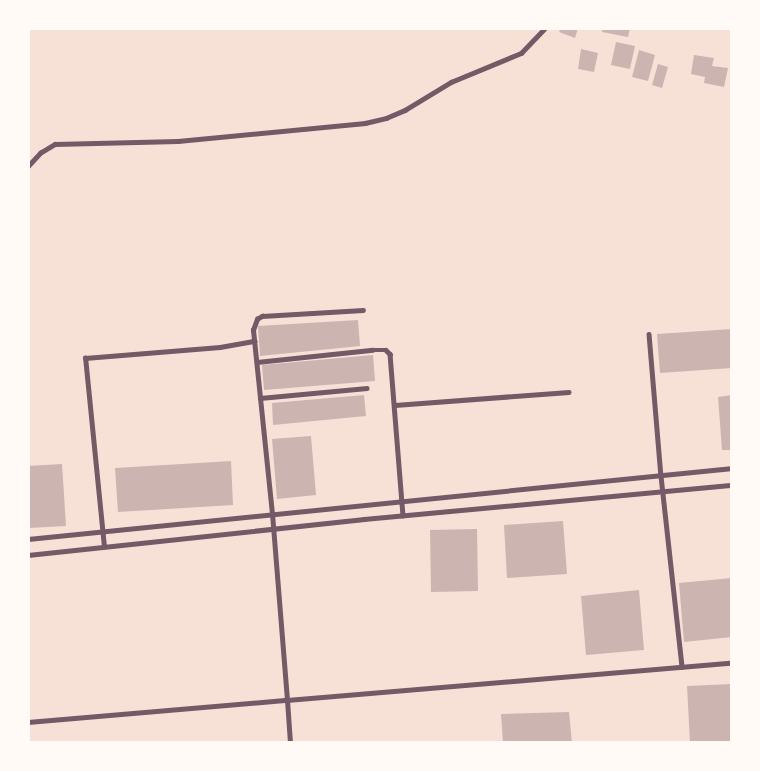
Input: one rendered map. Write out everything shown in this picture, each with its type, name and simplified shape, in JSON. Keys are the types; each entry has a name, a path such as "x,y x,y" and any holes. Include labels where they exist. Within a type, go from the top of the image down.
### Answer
{"lane":[{"path":"28,166 40,153 55,145 178,141 365,123 386,118 405,110 451,82 521,53 544,29"},
{"path":"290,743 272,514 254,341 255,324 262,316 363,310"},
{"path":"649,334 682,667"},
{"path":"104,547 85,358 220,347 254,341"},
{"path":"257,362 386,350 390,354 403,515"},
{"path":"260,398 367,388"},
{"path":"394,405 569,392"},
{"path":"28,538 732,468"},
{"path":"28,555 403,515 732,485"},
{"path":"28,722 732,663"}],"building":[{"path":"561,28 578,28 575,38 559,32"},
{"path":"603,28 630,28 628,37 602,32"},
{"path":"616,42 635,46 630,69 611,65"},
{"path":"581,49 598,53 594,72 578,69"},
{"path":"639,50 655,55 648,81 632,77"},
{"path":"694,55 714,58 712,66 728,68 724,87 704,83 705,77 691,74"},
{"path":"658,64 668,67 662,88 652,85"},
{"path":"358,320 360,346 260,356 258,326"},
{"path":"732,329 732,368 660,373 657,334"},
{"path":"373,355 375,381 264,390 262,365"},
{"path":"364,395 366,416 273,425 272,403"},
{"path":"732,395 732,450 722,450 718,397"},
{"path":"311,436 316,495 277,499 272,439"},
{"path":"231,461 233,505 118,512 115,468"},
{"path":"62,464 66,526 28,528 28,466"},
{"path":"563,521 567,574 507,578 504,525"},
{"path":"477,529 478,591 431,592 430,530"},
{"path":"732,578 732,637 684,642 679,583"},
{"path":"639,590 644,650 586,655 581,596"},
{"path":"732,684 732,742 690,743 687,686"},
{"path":"569,712 572,743 503,743 501,714"}]}
